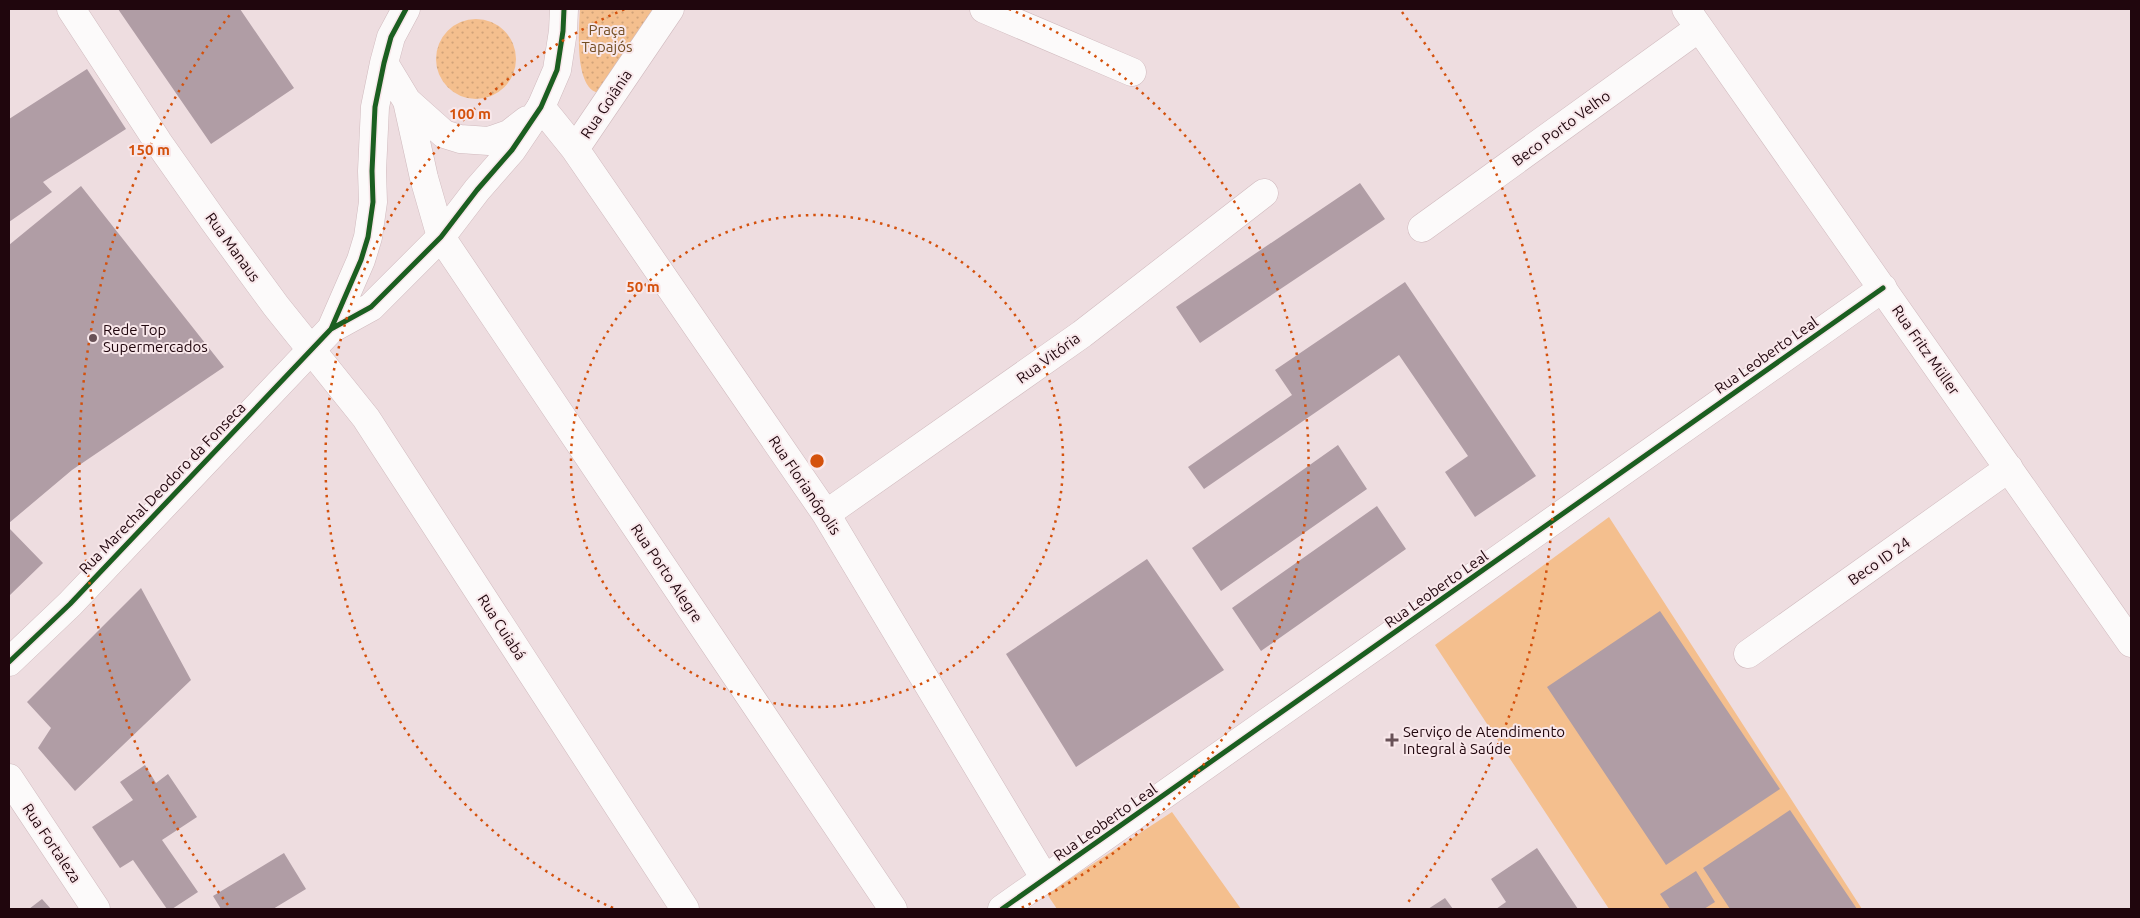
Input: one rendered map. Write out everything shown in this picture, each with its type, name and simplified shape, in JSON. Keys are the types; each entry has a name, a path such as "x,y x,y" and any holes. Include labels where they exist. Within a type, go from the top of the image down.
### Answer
{"street":[{"name":"Rua Manaus","path":"71,9 158,142 276,306 312,350"},
{"name":"Rua Marechal Deodoro da Fonseca","path":"9,662 70,604 116,553 331,329 361,260 368,237 373,202 372,171 376,107 391,37 406,9"},
{"path":"547,9 564,20"},
{"name":"Rua Goiânia","path":"575,149 670,9"},
{"path":"984,9 1132,72"},
{"name":"Beco Porto Velho","path":"1422,228 1692,18"},
{"name":"Rua Fritz Müller","path":"1692,18 2010,468 2131,643"},
{"name":"Rua Marechal Deodoro da Fonseca","path":"331,329 371,307 441,237 477,190 512,150 541,107 557,70 564,20"},
{"path":"384,63 407,101 444,134 460,139 490,141 509,134 541,107"},
{"name":"Rua Porto Alegre","path":"407,101 424,178 441,237 893,909"},
{"name":"Rua Florianópolis","path":"541,107 575,149 826,514 1045,879"},
{"name":"Rua Vitória","path":"826,514 1082,334 1264,193"},
{"name":"Rua Leoberto Leal","path":"1002,909 1883,288"},
{"name":"Rua Cuiabá","path":"312,350 366,418 685,909"},
{"name":"Beco ID 24","path":"1748,654 2010,468"},
{"name":"Rua Fortaleza","path":"9,778 96,909"}],"green space":[{"name":"Praça Tapajós","path":"580,9 658,9 603,94 592,90 583,74 580,63"},
{"path":"476,19 491,22 504,31 513,44 516,59 513,74 504,87 491,96 476,99 461,96 448,87 439,74 436,59 439,44 448,31 461,22"},
{"path":"1609,517 1862,909 1609,909 1435,645"},
{"path":"1172,812 1241,909 1057,909 1047,894"}],"building":[{"path":"118,9 240,9 294,88 211,144"},
{"path":"87,69 126,129 43,182 52,192 9,222 9,119"},
{"path":"1360,183 1385,219 1200,343 1176,307"},
{"name":"Rede Top Supermercados","path":"81,186 224,367 72,470 9,523 9,245"},
{"path":"1405,282 1536,476 1475,517 1445,472 1468,456 1399,355 1204,489 1188,467 1292,395 1275,370"},
{"path":"1338,445 1367,489 1221,591 1192,548"},
{"path":"1377,506 1406,549 1261,651 1232,608"},
{"path":"9,528 43,563 9,596"},
{"path":"1147,559 1224,670 1076,767 1006,654"},
{"path":"141,588 191,680 75,791 38,748 51,728 27,702"},
{"path":"1660,611 1780,789 1666,865 1547,687"},
{"path":"145,765 156,783 168,774 197,817 162,840 198,892 172,909 167,909 133,860 120,868 92,827 133,800 120,782"},
{"path":"1790,810 1857,909 1730,909 1703,868"},
{"path":"1537,848 1578,909 1496,909 1506,902 1491,879"},
{"path":"284,853 306,889 273,909 221,909 213,896"},
{"path":"1696,871 1715,902 1704,909 1670,909 1660,894"},
{"path":"1445,898 1453,909 1428,909"},
{"path":"42,899 51,909 29,909"}],"cycle path":[{"path":"9,662 70,604 331,329 361,260 368,237 373,202 372,171 375,107 391,37 406,9"},
{"path":"331,329 371,307 441,237 477,190 512,150 541,107 557,70 563,31 564,9"},
{"path":"1002,909 1883,288"}],"place":[{"name":"Rede Top Supermercados","path":"93,338"},
{"name":"Serviço de Atendimento Integral à Saúde","path":"1392,740"}]}
